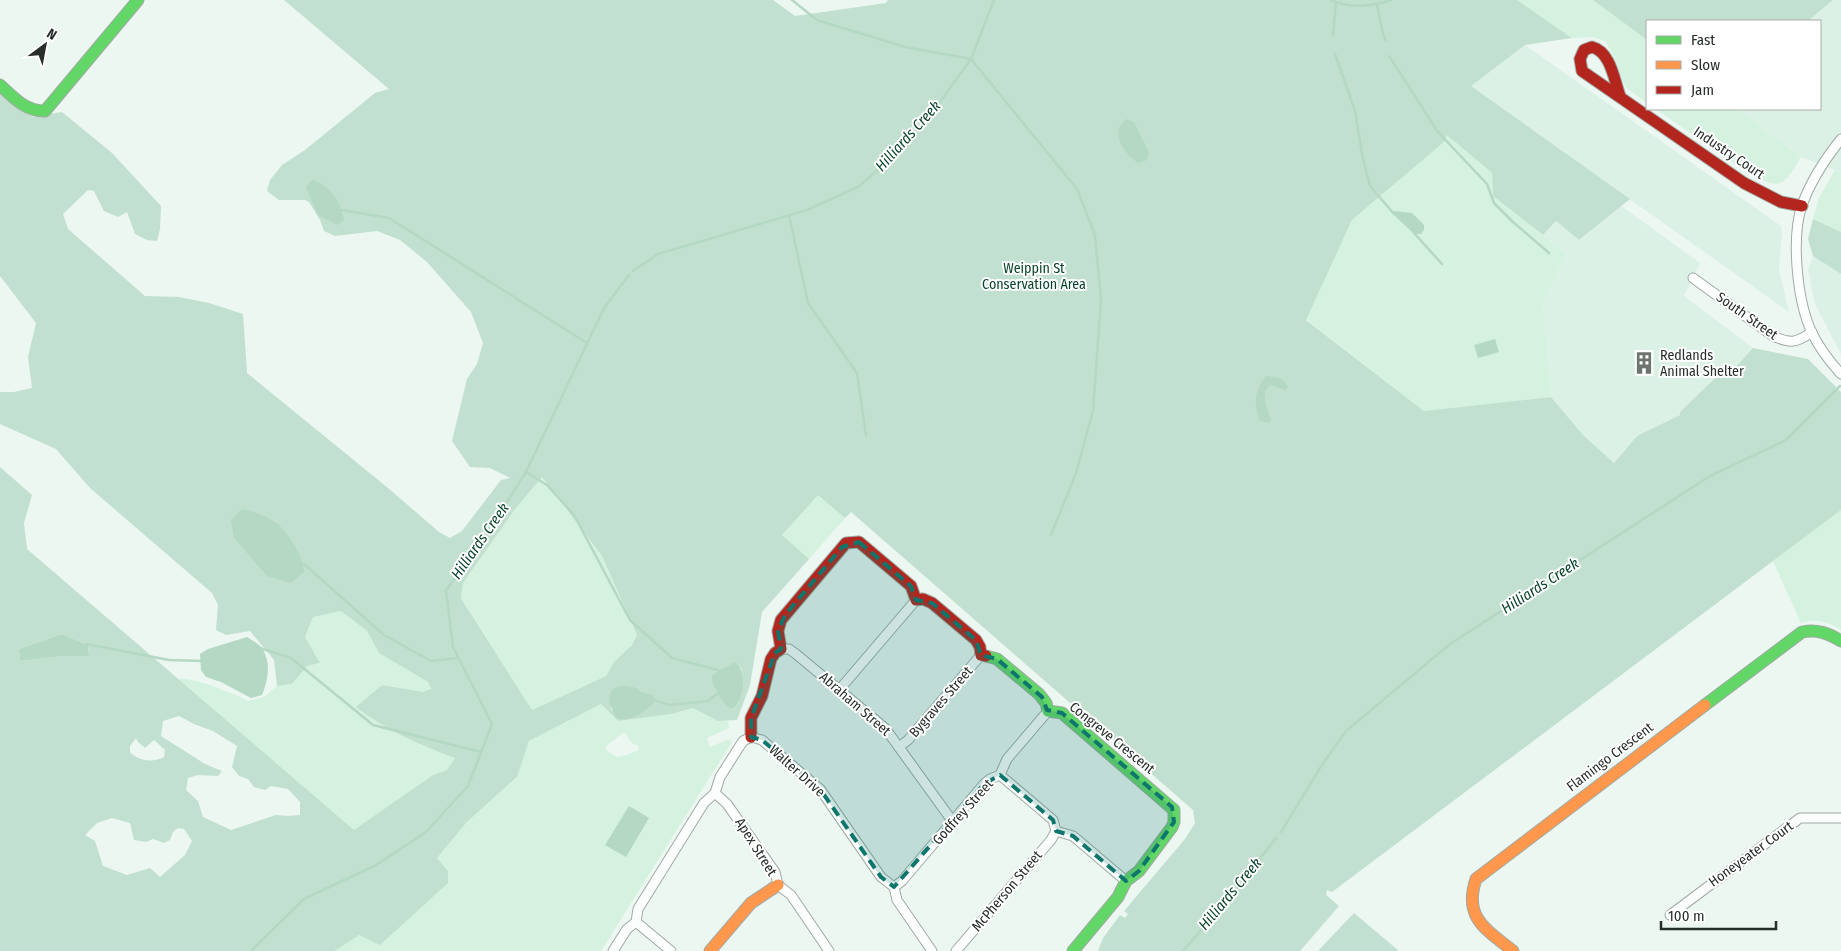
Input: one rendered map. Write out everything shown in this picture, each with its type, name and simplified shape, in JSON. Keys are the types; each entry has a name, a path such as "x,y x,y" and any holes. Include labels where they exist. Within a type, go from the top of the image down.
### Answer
{"street":[{"path":"0,85 28,110 36,112 45,111 138,0"},
{"name":"Industry Court","path":"1620,96 1744,183 1781,202 1802,206"},
{"path":"1841,139 1812,182 1802,206 1797,232 1798,272 1804,310 1812,332 1841,374"},
{"name":"South Street","path":"1692,278 1773,336 1786,342 1800,340 1812,332"},
{"path":"613,951 626,929 636,922 638,909 704,803 715,793 720,777 740,744 746,738 751,737 751,718 762,696 771,659 781,649 778,631 781,620 846,543 859,542 911,586 916,600"},
{"path":"839,690 916,600 923,600 932,604 976,640 980,647 981,655"},
{"name":"Flamingo Crescent","path":"1513,951 1475,918 1471,909 1472,888 1480,875 1802,632 1819,630 1828,632 1841,641"},
{"name":"Abraham Street","path":"781,649 789,650 796,654 885,728 953,822"},
{"name":"Congreve Crescent","path":"981,655 997,659 1039,694 1046,703 1048,711 1062,713 1174,810 1172,827 1139,870 1126,881 1118,897 1073,951"},
{"name":"Bygraves Street","path":"900,747 981,655"},
{"name":"Godfrey Street","path":"894,888 984,784 1000,775 1007,759 1048,711"},
{"name":"Walter Drive","path":"751,737 762,740 820,789 881,877 894,888 897,900 932,951"},
{"path":"1000,775 1053,820 1056,831 1073,836 1126,881"},
{"name":"Apex Street","path":"715,793 727,804 772,868 778,885 791,895 829,951"},
{"name":"Honeyeater Court","path":"1670,915 1800,818 1841,818"},
{"name":"McPherson Street","path":"956,951 1051,840 1056,831"},
{"path":"710,951 751,903 778,885"},
{"path":"636,922 671,951"}],"highlighted area":[{"path":"859,542 911,586 916,600 932,603 976,640 981,655 997,659 1042,697 1047,710 1062,713 1172,807 1174,822 1139,871 1126,881 1073,836 1056,831 1053,820 1000,775 984,784 894,887 881,877 820,789 762,740 751,737 751,718 775,653 781,649 778,631 785,615 842,547"}],"shaded area":[{"path":"1517,0 1593,0 1646,39 1646,102 1625,87 1614,56 1605,41 1594,37 1572,38"},
{"path":"1833,0 1841,0 1841,174 1801,157 1739,110 1821,110 1821,20 1809,20"},
{"path":"1525,45 1781,226 1779,269 1789,312 1470,86"},
{"path":"1657,110 1739,110 1801,157 1791,174 1784,181 1776,184 1766,182 1752,175"},
{"path":"1126,119 1134,122 1149,153 1147,160 1138,163 1120,143 1119,130"},
{"path":"1447,134 1492,173 1493,196 1566,255 1543,302 1551,397 1424,411 1306,319 1352,220 1444,141"},
{"path":"1835,170 1841,174 1841,232 1813,219 1819,198"},
{"path":"313,179 326,187 337,200 344,220 337,225 318,215 306,187"},
{"path":"1621,206 1700,263 1684,296 1753,348 1732,371 1713,379 1680,415 1637,436 1614,463 1583,435 1551,397 1543,302 1566,255 1543,235 1556,221 1579,240"},
{"path":"1392,212 1412,213 1424,225 1424,230 1421,234 1414,234 1394,215"},
{"path":"1813,256 1841,274 1841,354 1815,304 1808,270"},
{"path":"1495,339 1499,352 1478,358 1474,345"},
{"path":"1266,376 1282,379 1288,387 1285,390 1270,385 1265,391 1265,402 1271,420 1268,423 1259,420 1256,407 1257,392"},
{"path":"542,477 602,556 637,635 632,645 614,662 606,676 532,710 461,597 463,583 516,508"},
{"path":"818,494 845,518 809,559 781,536"},
{"path":"242,509 267,517 280,526 289,538 298,552 304,572 291,583 267,576 234,538 231,520"},
{"path":"1841,510 1841,630 1822,622 1811,621 1801,623 1773,561"},
{"path":"341,611 367,631 379,653 428,682 431,690 423,692 382,685 357,707 431,748 455,758 447,770 433,775 355,831 178,679 203,683 248,701 264,697 277,686 292,684 307,666 320,663 305,637 313,617"},
{"path":"62,634 88,645 89,656 63,656 20,661 19,649"},
{"path":"247,637 261,647 267,658 268,665 266,684 262,695 251,698 221,682 206,677 201,670 200,654 208,649"},
{"path":"734,662 741,671 743,684 737,704 734,708 730,709 717,693 712,678 717,671"},
{"path":"625,685 638,688 641,692 653,695 654,702 637,716 620,719 614,715 609,698 611,691"},
{"path":"601,704 618,721 672,714 694,708 718,721 728,721 729,728 707,738 710,747 729,739 732,742 601,951 335,951 448,871 437,858 467,822 517,777 529,741","holes":["624,732 633,744 639,746 638,750 617,757 608,752 605,747"]},
{"path":"629,806 649,818 626,857 605,845"}],"green space":[{"name":"Weippin St Conservation Area","path":"284,0 773,0 795,16 886,3 888,0 1517,0 1572,38 1525,45 1471,86 1630,199 1579,240 1556,221 1543,235 1493,196 1492,173 1447,135 1445,141 1352,220 1306,320 1424,411 1551,397 1583,435 1614,463 1637,436 1680,415 1680,412 1714,379 1732,371 1753,348 1808,359 1841,392 1841,510 1332,892 1327,890 1326,895 1339,906 1300,951 1098,951 1103,938 1120,915 1125,918 1128,914 1124,911 1185,839 1195,823 1193,810 851,512 845,518 818,495 782,535 809,559 762,612 750,685 737,720 718,721 693,708 672,714 618,721 601,704 529,741 517,777 467,822 437,858 448,871 448,883 380,945 359,935 335,951 0,951 0,467 32,495 24,523 27,549 354,830 433,775 447,770 455,758 403,736 379,723 356,707 382,685 423,692 431,689 428,682 379,653 367,631 341,611 313,617 305,637 320,663 307,666 292,684 277,686 274,660 250,631 226,635 216,630 218,605 212,593 90,488 56,449 0,424 0,392 14,392 32,388 28,357 36,323 0,276 0,92 33,117 62,112 112,153 161,206 160,229 157,241 147,240 135,234 127,212 118,217 104,211 94,191 88,190 63,214 68,229 145,296 179,297 209,303 243,314 247,373 439,532 450,538 462,531 501,480 510,478 490,468 470,467 452,441 467,379 477,364 483,343 471,312 427,262 400,240 377,231 335,236 324,231 320,220 309,202 305,200 279,200 267,191 270,180 282,165 305,150 375,93 389,89","holes":["542,477 602,556 637,635 632,645 614,662 606,676 532,710 461,598 463,583 516,508","62,634 88,645 89,656 63,656 20,661 19,649","732,664 741,668 742,689 739,700 734,708 730,709 715,689 715,672","625,685 638,688 641,692 612,711 611,707","179,716 213,731 237,746 232,767 239,776 248,779 254,787 265,790 271,786 288,789 300,802 300,815 276,815 231,830 203,817 198,801 186,790 188,778 198,775 218,776 222,771 205,764 161,736 163,721","136,738 145,748 154,740 165,750 164,757 151,760 141,759 130,752 130,746","112,818 130,823 134,840 146,842 153,839 164,843 170,840 173,832 178,828 184,829 192,841 185,855 160,877 150,868 127,875 103,866 95,841 85,835 97,823"]},
{"path":"1593,0 1833,0 1809,20 1646,20 1646,39"},
{"path":"1813,219 1841,232 1841,274 1813,256 1808,239"},
{"path":"1354,913 1399,951 1318,951"}],"waterway":[{"path":"792,0 817,20 905,47 971,59 1077,189 1095,235 1101,300 1093,411 1076,473 1051,535"},
{"name":"Hilliards Creek","path":"633,271 658,254 807,210 858,187 894,156 935,109 971,59 994,0"},
{"name":"Hilliards Creek","path":"1331,0 1353,6 1377,4 1391,0"},
{"path":"1333,35 1336,2"},
{"path":"1377,5 1386,41"},
{"path":"1335,54 1355,111 1362,154 1370,186 1394,214"},
{"path":"1389,56 1438,132 1487,184 1494,203 1549,253"},
{"path":"342,210 389,218 587,343"},
{"path":"789,215 808,303 857,373 866,435"},
{"path":"1414,233 1442,264"},
{"name":"Hilliards Creek","path":"251,951 304,899 376,865 426,832 468,786 492,724 453,647 446,590 476,551 526,472 604,308 629,275"},
{"name":"Hilliards Creek","path":"1281,832 1320,768 1346,731 1450,644 1710,476 1786,440 1840,386"},
{"path":"526,472 547,485 574,515 630,620 672,658 718,670"},
{"path":"304,564 384,635 431,661 458,658"},
{"path":"86,644 169,660 203,661"},
{"path":"260,648 291,658 373,725 481,752"},
{"path":"654,700 669,705 699,702 708,701 718,693"},
{"name":"Hilliards Creek","path":"1183,951 1231,896 1276,838"}],"traffic: fast":[{"path":"0,85 26,106 45,111 138,0"},
{"path":"1705,705 1802,632 1822,632 1841,641"},
{"path":"986,656 997,659 1039,694 1046,703 1048,711 1062,713 1174,810 1172,827 1139,871 1126,881 1118,897 1073,951"}],"traffic: slow":[{"path":"1513,951 1486,929 1475,913 1472,904 1476,879 1705,705"},
{"path":"710,951 751,903 778,885"}],"traffic: jam":[{"path":"1620,96 1608,60 1592,47 1584,50 1580,59 1582,71 1744,183 1781,202 1802,206"},
{"path":"751,737 751,718 762,696 771,659 781,649 778,631 781,620 846,543 859,542 911,586 916,600 923,599 932,603 976,640 980,647 981,655 986,656"}],"place":[{"name":"Redlands Animal Shelter","path":"1644,363"}]}
